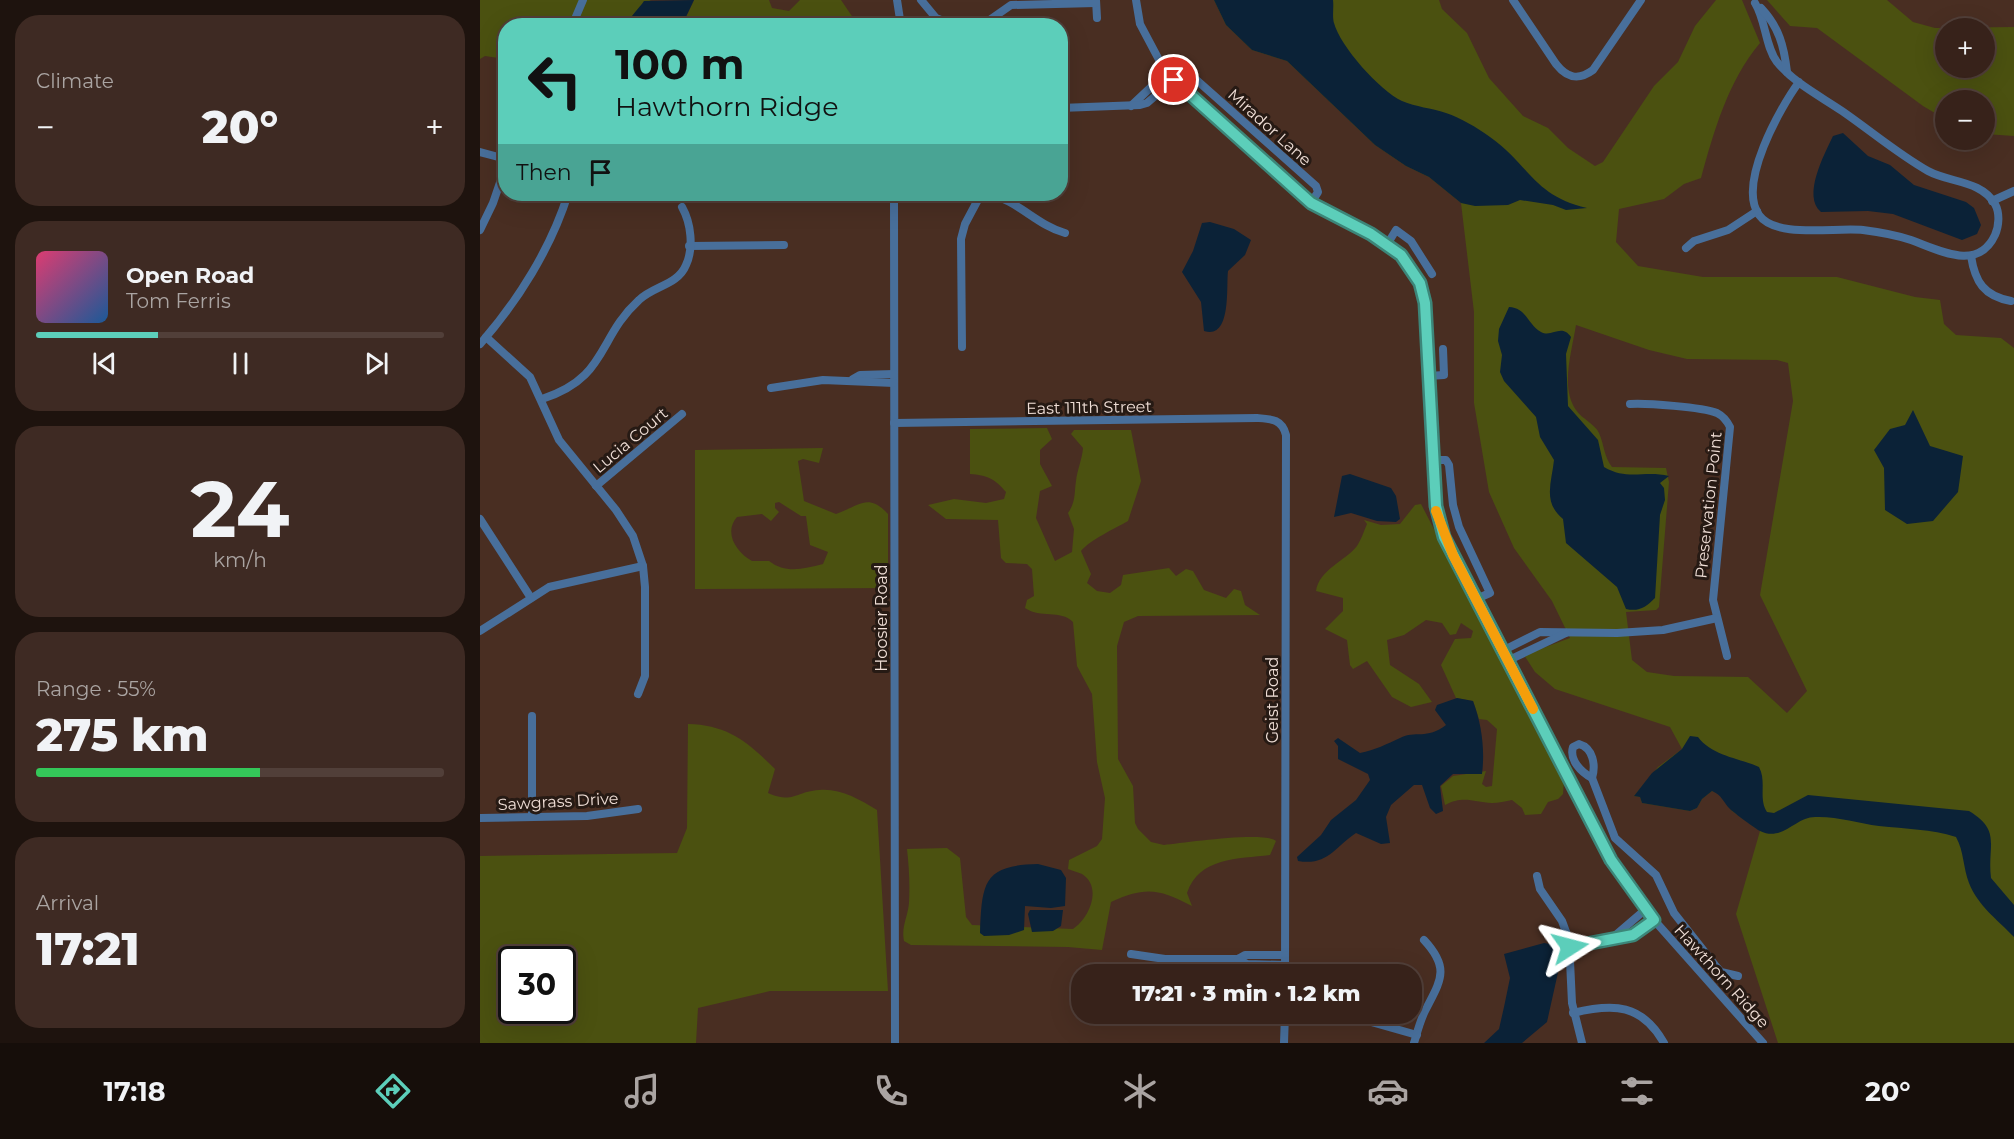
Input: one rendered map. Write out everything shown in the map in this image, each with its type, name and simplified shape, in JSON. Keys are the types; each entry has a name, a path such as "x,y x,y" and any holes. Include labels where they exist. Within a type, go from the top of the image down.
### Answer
{"street":[{"path":"575,18 583,0"},
{"path":"897,0 900,18"},
{"path":"921,0 936,18"},
{"name":"Hawthorn Ridge","path":"1136,0 1140,24 1166,73 1311,203 1388,243 1411,266 1422,290 1432,460 1439,523 1507,661 1611,860 1654,920 1763,1043"},
{"path":"1513,0 1556,64 1563,73 1573,78 1585,76 1593,70 1641,0"},
{"path":"992,18 1011,5 1096,1 1097,18"},
{"path":"1754,1 1762,13 1776,61 1787,72 1930,172 1978,188 1992,201 1999,219 1996,233 1979,253 1971,256 1945,254 1910,240 1864,230 1778,228 1768,224 1757,211 1752,195 1762,154 1778,111 1799,81"},
{"path":"1754,1 1778,31 1787,72"},
{"path":"1131,106 1137,97 1166,73"},
{"name":"Mirador Lane","path":"1192,76 1316,186 1318,192 1311,203"},
{"path":"1068,108 1131,106 1147,103 1174,80"},
{"path":"1206,110 1218,99"},
{"path":"480,152 498,157"},
{"path":"480,230 498,188"},
{"path":"1992,201 2014,191"},
{"path":"480,344 550,241 565,201"},
{"name":"Hoosier Road","path":"894,201 895,1043"},
{"path":"962,347 961,239 965,224 977,201"},
{"path":"1007,201 1049,228 1065,232"},
{"path":"542,399 570,388 584,377 635,304 673,280 683,270 689,246 688,220 682,207"},
{"path":"1686,248 1694,241 1728,230 1757,211"},
{"path":"1388,243 1396,230 1411,241 1432,274"},
{"path":"689,246 784,245"},
{"path":"1971,256 1976,280 1982,289 1990,295 2011,301"},
{"path":"486,337 525,371 542,399 559,440 627,526 643,566 645,587 645,676 638,694"},
{"path":"1428,376 1444,375 1443,349"},
{"path":"771,388 823,380 853,379 860,375 894,378"},
{"name":"Preservation Point","path":"1630,404 1648,403 1714,412 1726,420 1730,427 1713,590 1717,618 1727,656"},
{"name":"Lucia Court","path":"596,486 682,414"},
{"name":"East 111th Street","path":"894,423 1257,418 1275,420 1283,425"},
{"name":"Geist Road","path":"1283,425 1286,435 1285,964"},
{"path":"1432,460 1446,460 1449,465 1453,505 1459,527 1490,593 1476,599"},
{"path":"480,519 531,598"},
{"path":"480,631 554,585 643,566"},
{"path":"1502,651 1540,632 1663,630 1717,618"},
{"path":"1507,661 1567,633"},
{"path":"532,716 532,817"},
{"path":"1592,778 1599,802 1619,843 1656,875 1674,913 1721,972 1738,976"},
{"path":"1585,808 1599,802"},
{"name":"Sawgrass Drive","path":"480,818 587,816 638,809"},
{"path":"1592,823 1606,816"},
{"path":"1538,876 1540,889 1562,921 1570,947 1573,1013 1582,1043"},
{"path":"1607,941 1646,909"},
{"path":"1570,947 1633,935 1654,920"},
{"path":"1372,1024 1416,1039 1441,975 1439,958 1424,940"},
{"path":"1131,954 1164,959 1238,959 1247,964"},
{"path":"1238,959 1245,955 1285,956"},
{"path":"1573,1013 1613,1007 1636,1012 1655,1028 1664,1043"},
{"path":"1284,1043 1285,1024"}],"green space":[{"path":"480,0 651,0 632,18 498,18 498,58 485,56 480,59"},
{"path":"694,0 769,0 772,8 789,11 800,0 841,0 853,18 686,18"},
{"path":"1214,0 1439,0 1442,9 1467,33 1489,78 1523,116 1548,128 1568,148 1595,166 1603,162 1654,86 1678,62 1695,26 1716,0 1742,0 1760,43 1739,74 1723,107 1701,178 1684,184 1664,199 1619,209 1616,242 1638,266 1703,277 1837,277 1915,297 1940,300 1944,324 1956,335 2001,338 2014,348 2014,1043 1778,1043 1736,914 1760,831 1732,811 1720,794 1712,791 1702,799 1697,808 1690,811 1642,803 1640,797 1634,796 1658,767 1682,749 1670,727 1555,689 1535,672 1524,655 1570,638 1552,601 1514,548 1489,492 1474,403 1474,312 1461,203 1429,177 1406,166 1375,145 1287,61 1252,50 1226,25","holes":["1576,325 1649,350 1687,359 1777,360 1788,363 1793,401 1760,595 1807,691 1787,713 1748,677 1674,676 1647,672 1632,660 1626,612 1656,610 1659,607 1669,482 1666,468 1612,467 1597,430 1576,410 1571,401 1568,369"]},
{"path":"1767,0 1887,0 1913,22 1935,28 1935,78 1995,78 1995,27 2014,27 2014,136 1995,135 1995,90 1935,90 1935,113 1817,28 1790,26"},
{"path":"1047,428 1052,439 1040,450 1040,464 1052,486 1040,491 1036,518 1055,561 1072,552 1074,529 1068,513 1074,501 1083,448 1071,434 1074,430 1131,430 1141,481 1128,521 1096,539 1081,551 1091,574 1087,583 1097,591 1110,593 1121,585 1123,575 1169,568 1176,576 1186,569 1193,571 1204,590 1226,598 1234,589 1241,591 1245,605 1260,615 1138,616 1124,622 1117,646 1118,759 1133,786 1135,823 1138,829 1151,842 1164,845 1240,837 1268,838 1276,841 1270,855 1233,859 1210,866 1201,872 1187,893 1192,906 1170,896 1152,892 1134,893 1111,902 1102,950 1068,947 911,945 904,941 903,936 909,903 907,849 947,848 960,858 966,917 972,925 1073,929 1084,918 1091,903 1093,894 1088,880 1082,874 1068,869 1069,860 1097,846 1102,839 1105,798 1097,762 1092,694 1077,666 1073,622 1062,616 1037,613 1025,608 1027,600 1034,596 1032,569 1027,564 1006,563 1001,558 998,520 946,519 928,505 954,499 986,503 1004,499 1006,492 994,481 981,475 970,474 970,429"},
{"path":"823,448 819,463 803,459 798,461 804,501 836,514 869,502 881,507 888,514 888,588 695,589 695,450","holes":["779,502 801,516 806,516 810,545 828,552 823,564 802,569 788,569 769,561 752,561 741,553 734,542 731,530 737,517 762,514 771,521 779,512 775,508 775,503"]},
{"path":"1421,504 1564,780 1563,794 1558,799 1548,802 1541,814 1525,815 1522,808 1512,800 1492,803 1457,800 1445,805 1441,786 1453,776 1486,771 1482,784 1486,787 1492,786 1497,729 1487,720 1479,719 1473,701 1456,698 1441,665 1455,639 1471,638 1473,631 1461,623 1456,634 1450,635 1442,623 1426,620 1404,635 1387,640 1390,665 1419,684 1432,702 1411,707 1392,697 1367,661 1353,669 1350,665 1347,640 1325,629 1343,611 1343,598 1316,591 1318,584 1327,571 1357,546 1367,524 1364,520 1381,525 1400,524 1415,505"},
{"path":"688,724 702,725 726,732 756,751 775,769 768,793 789,797 811,791 834,791 856,798 877,810 888,991 770,991 698,1008 696,1043 480,1043 480,856 677,853 687,828"}],"water":[{"path":"694,0 685,18 631,18 644,1"},
{"path":"1214,0 1333,0 1333,20 1338,33 1352,55 1383,88 1402,101 1446,113 1474,126 1503,147 1533,178 1555,196 1587,208 1566,210 1553,205 1520,200 1508,205 1475,206 1461,203 1429,177 1406,166 1375,145 1287,61 1252,50 1226,25"},
{"path":"1843,133 1868,156 1890,165 1914,185 1966,202 1974,208 1981,225 1977,234 1962,240 1893,214 1868,211 1821,212 1814,196 1816,175 1833,136"},
{"path":"1210,222 1234,229 1251,240 1245,255 1228,271 1226,310 1219,328 1213,332 1204,331 1201,302 1182,272 1193,251 1202,223"},
{"path":"1509,307 1520,310 1541,332 1564,331 1571,337 1566,354 1568,406 1598,440 1604,467 1621,473 1669,476 1660,483 1664,488 1665,500 1660,515 1655,598 1642,608 1626,609 1617,587 1566,543 1563,519 1552,506 1550,498 1554,460 1540,437 1536,417 1504,381 1500,372 1502,355 1498,341 1499,329"},
{"path":"1913,410 1930,446 1963,456 1958,492 1933,521 1907,524 1885,510 1884,468 1874,450 1890,429 1905,425"},
{"path":"1350,474 1391,488 1396,496 1400,519 1396,522 1377,521 1351,513 1334,517 1342,476"},
{"path":"1457,698 1473,701 1479,719 1483,756 1482,774 1453,774 1440,786 1443,811 1436,814 1430,808 1422,785 1414,785 1391,805 1386,817 1390,843 1381,844 1356,833 1330,855 1316,861 1298,861 1297,857 1321,835 1331,820 1356,800 1370,780 1368,774 1338,759 1338,746 1334,741 1338,738 1360,753 1406,736 1439,730 1446,725 1435,710 1437,705"},
{"path":"1690,736 1698,737 1718,752 1759,767 1764,807 1767,812 1774,813 1808,795 1969,811 1986,825 1989,832 1991,878 2014,905 2014,937 1983,905 1973,891 1956,837 1823,817 1808,818 1782,831 1768,834 1740,817 1712,791 1702,799 1697,808 1690,811 1642,803 1640,797 1634,796 1652,773 1682,749"},
{"path":"1038,864 1061,870 1066,878 1065,906 1051,908 1025,906 1024,930 1009,935 984,936 980,933 982,901 989,880 1006,868"},
{"path":"1030,910 1063,910 1061,926 1053,931 1032,932 1028,914"},
{"path":"1544,943 1555,945 1559,968 1547,1022 1522,1043 1484,1043 1499,1029 1504,1007 1510,978 1504,954"}],"slow traffic":[{"path":"1436,511 1444,537 1533,709"}],"route":[{"path":"1174,80 1311,203 1326,213 1388,243 1411,266 1420,283 1425,303 1434,489 1439,523 1444,537 1611,860 1654,920 1633,935 1570,947"}]}
